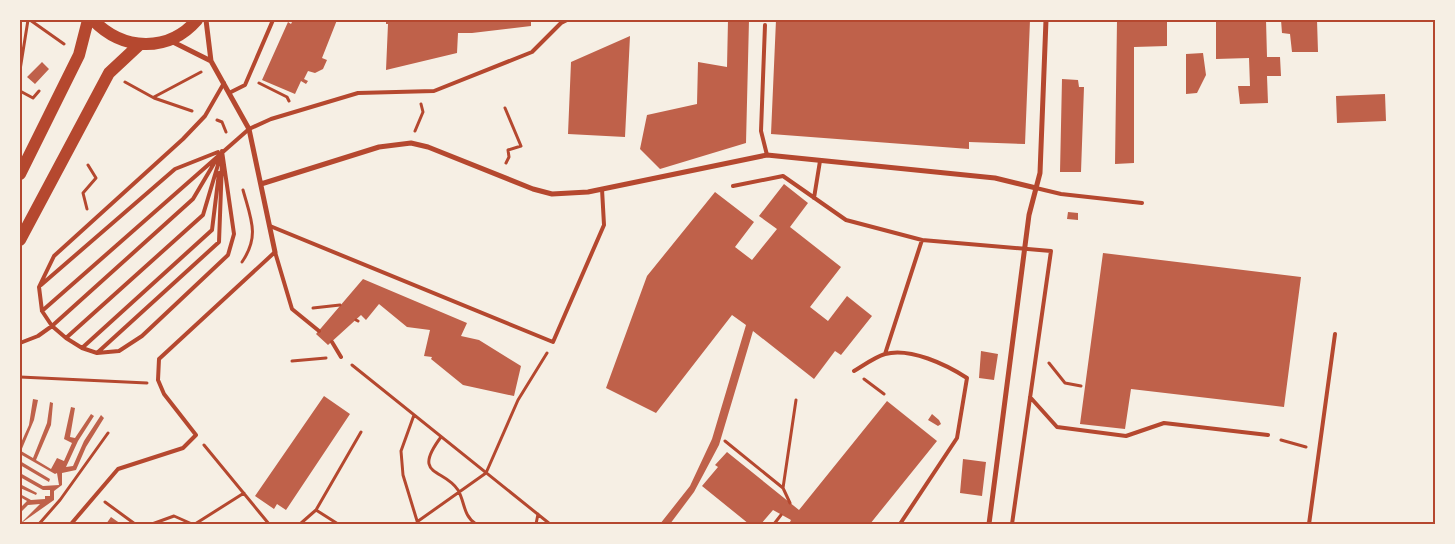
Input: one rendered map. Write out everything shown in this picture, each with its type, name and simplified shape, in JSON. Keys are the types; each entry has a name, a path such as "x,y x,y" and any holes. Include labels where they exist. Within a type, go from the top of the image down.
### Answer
{"main road":[{"path":"20,174 79,55 88,20"},
{"path":"93,20 103,30 120,40 139,45 170,40 188,30 197,20"},
{"path":"20,240 109,73 139,45"}],"street":[{"path":"206,20 212,61 249,129 275,252"},
{"path":"989,524 1029,214 1040,172 1046,20"},
{"path":"170,40 212,61"},
{"path":"261,184 379,147 411,143 428,147 533,189 552,194 567,195 602,189 768,156 995,178 1036,188"}],"lane":[{"path":"229,93 245,85 273,20"},
{"path":"42,311 249,129 358,93 434,91 532,52 561,23 567,20"},
{"path":"765,25 761,131 768,156"},
{"path":"222,151 234,234 228,255 130,345 119,351 98,353 82,348 52,326 42,311 39,287 54,256 183,139 205,116 224,84"},
{"path":"39,287 175,169 222,151"},
{"path":"20,343 38,336 52,326 193,199 222,151"},
{"path":"66,338 203,215 222,151"},
{"path":"82,348 212,230 222,151"},
{"path":"98,353 219,242 222,151"},
{"path":"814,198 820,161"},
{"path":"733,186 784,176 846,220 922,240 1051,251 1012,524"},
{"path":"1036,188 1061,194 1142,203"},
{"path":"270,226 554,342 604,224 602,189"},
{"path":"885,354 922,240"},
{"path":"71,524 118,469 183,448 196,434 164,394 158,380 160,359 275,252 292,309 319,331"},
{"path":"1309,524 1336,334"},
{"path":"332,342 341,357"},
{"path":"854,371 885,354 904,353 947,365 967,378 957,438 900,524"},
{"path":"1030,397 1057,427 1126,436 1164,423 1268,435"}],"path":[{"path":"20,70 28,20"},
{"path":"154,98 198,75 212,61"},
{"path":"250,73 258,83 287,97 293,113"},
{"path":"505,108 521,146 508,150 509,157"},
{"path":"416,130 423,112"},
{"path":"88,165 96,178 83,193 88,211"},
{"path":"414,416 401,451 403,475 417,523 486,473 518,400 554,342"},
{"path":"292,361 341,357 550,524"},
{"path":"854,371 884,394"},
{"path":"20,377 150,383 158,380"},
{"path":"783,488 796,400"},
{"path":"300,524 316,510 361,432"},
{"path":"39,524 108,434"},
{"path":"196,434 268,524"},
{"path":"1268,435 1304,446 1319,456"},
{"path":"441,437 430,453 430,466 437,475 452,483 459,491 464,509 471,521 476,524"},
{"path":"725,441 783,488 790,503"},
{"path":"152,524 174,516 194,524 244,493"},
{"path":"96,495 135,524"},
{"path":"316,510 338,524"},
{"path":"536,524 538,514"},
{"path":"774,524 781,515"}],"building":[{"path":"293,20 337,20 322,58 327,60 323,69 315,73 308,71 304,79 308,81 306,84 301,81 295,94 262,80 288,22 291,24"},
{"path":"386,20 531,20 531,26 458,33 457,53 386,70 388,24 386,24"},
{"path":"728,20 749,20 746,143 660,169 640,149 647,115 697,104 698,62 727,67"},
{"path":"776,20 1030,20 1025,144 969,142 969,149 771,134"},
{"path":"1117,20 1167,20 1167,46 1134,47 1134,163 1115,164"},
{"path":"1216,20 1266,20 1267,57 1280,57 1281,76 1267,76 1268,103 1240,104 1238,86 1250,86 1249,58 1216,59"},
{"path":"1281,20 1317,20 1318,52 1292,52 1290,34 1282,33"},
{"path":"630,36 625,137 568,134 571,62"},
{"path":"1203,53 1206,75 1197,93 1186,94 1186,54"},
{"path":"42,62 49,69 35,84 27,77"},
{"path":"1062,79 1078,80 1079,87 1084,87 1081,172 1060,172"},
{"path":"1385,94 1386,121 1337,123 1336,96"},
{"path":"784,184 808,203 790,227 841,267 810,307 828,321 847,296 872,316 841,355 835,351 814,379 753,331 719,445 694,492 670,524 660,524 690,486 712,439 746,325 732,315 656,413 606,388 647,276 715,192 754,222 735,247 752,260 777,229 759,216"},
{"path":"1068,212 1078,213 1078,220 1067,219"},
{"path":"1103,253 1301,277 1284,407 1131,389 1125,429 1080,424"},
{"path":"363,279 467,323 461,336 479,340 521,366 514,396 463,385 431,359 432,357 424,356 430,330 407,327 379,304 366,320 361,315 328,345 316,334"},
{"path":"981,351 998,354 994,380 979,378"},
{"path":"324,396 350,414 286,510 277,504 274,509 255,496"},
{"path":"33,399 38,400 34,420 21,451 33,458 47,423 50,402 53,403 51,425 36,460 51,469 57,458 64,461 72,443 64,439 71,407 75,408 70,437 75,438 91,414 94,416 78,441 66,467 73,466 84,441 101,415 104,418 86,447 76,470 62,473 62,485 54,491 54,500 20,524 40,504 28,505 20,513 20,508 27,501 20,497 20,494 31,500 45,499 45,496 50,496 50,490 43,490 20,477 20,473 43,486 59,485 57,473 55,474 20,454 20,445 29,425"},
{"path":"887,401 937,441 870,524 789,524 791,520 773,510 761,524 749,524 702,486 718,467 715,465 727,452 799,510"},
{"path":"932,414 941,424 938,426 928,420"},
{"path":"963,459 986,462 982,496 960,493"},
{"path":"20,461 50,479 49,482 20,465"},
{"path":"20,484 37,493 36,495 20,488"},
{"path":"111,517 121,524 106,524"}]}
